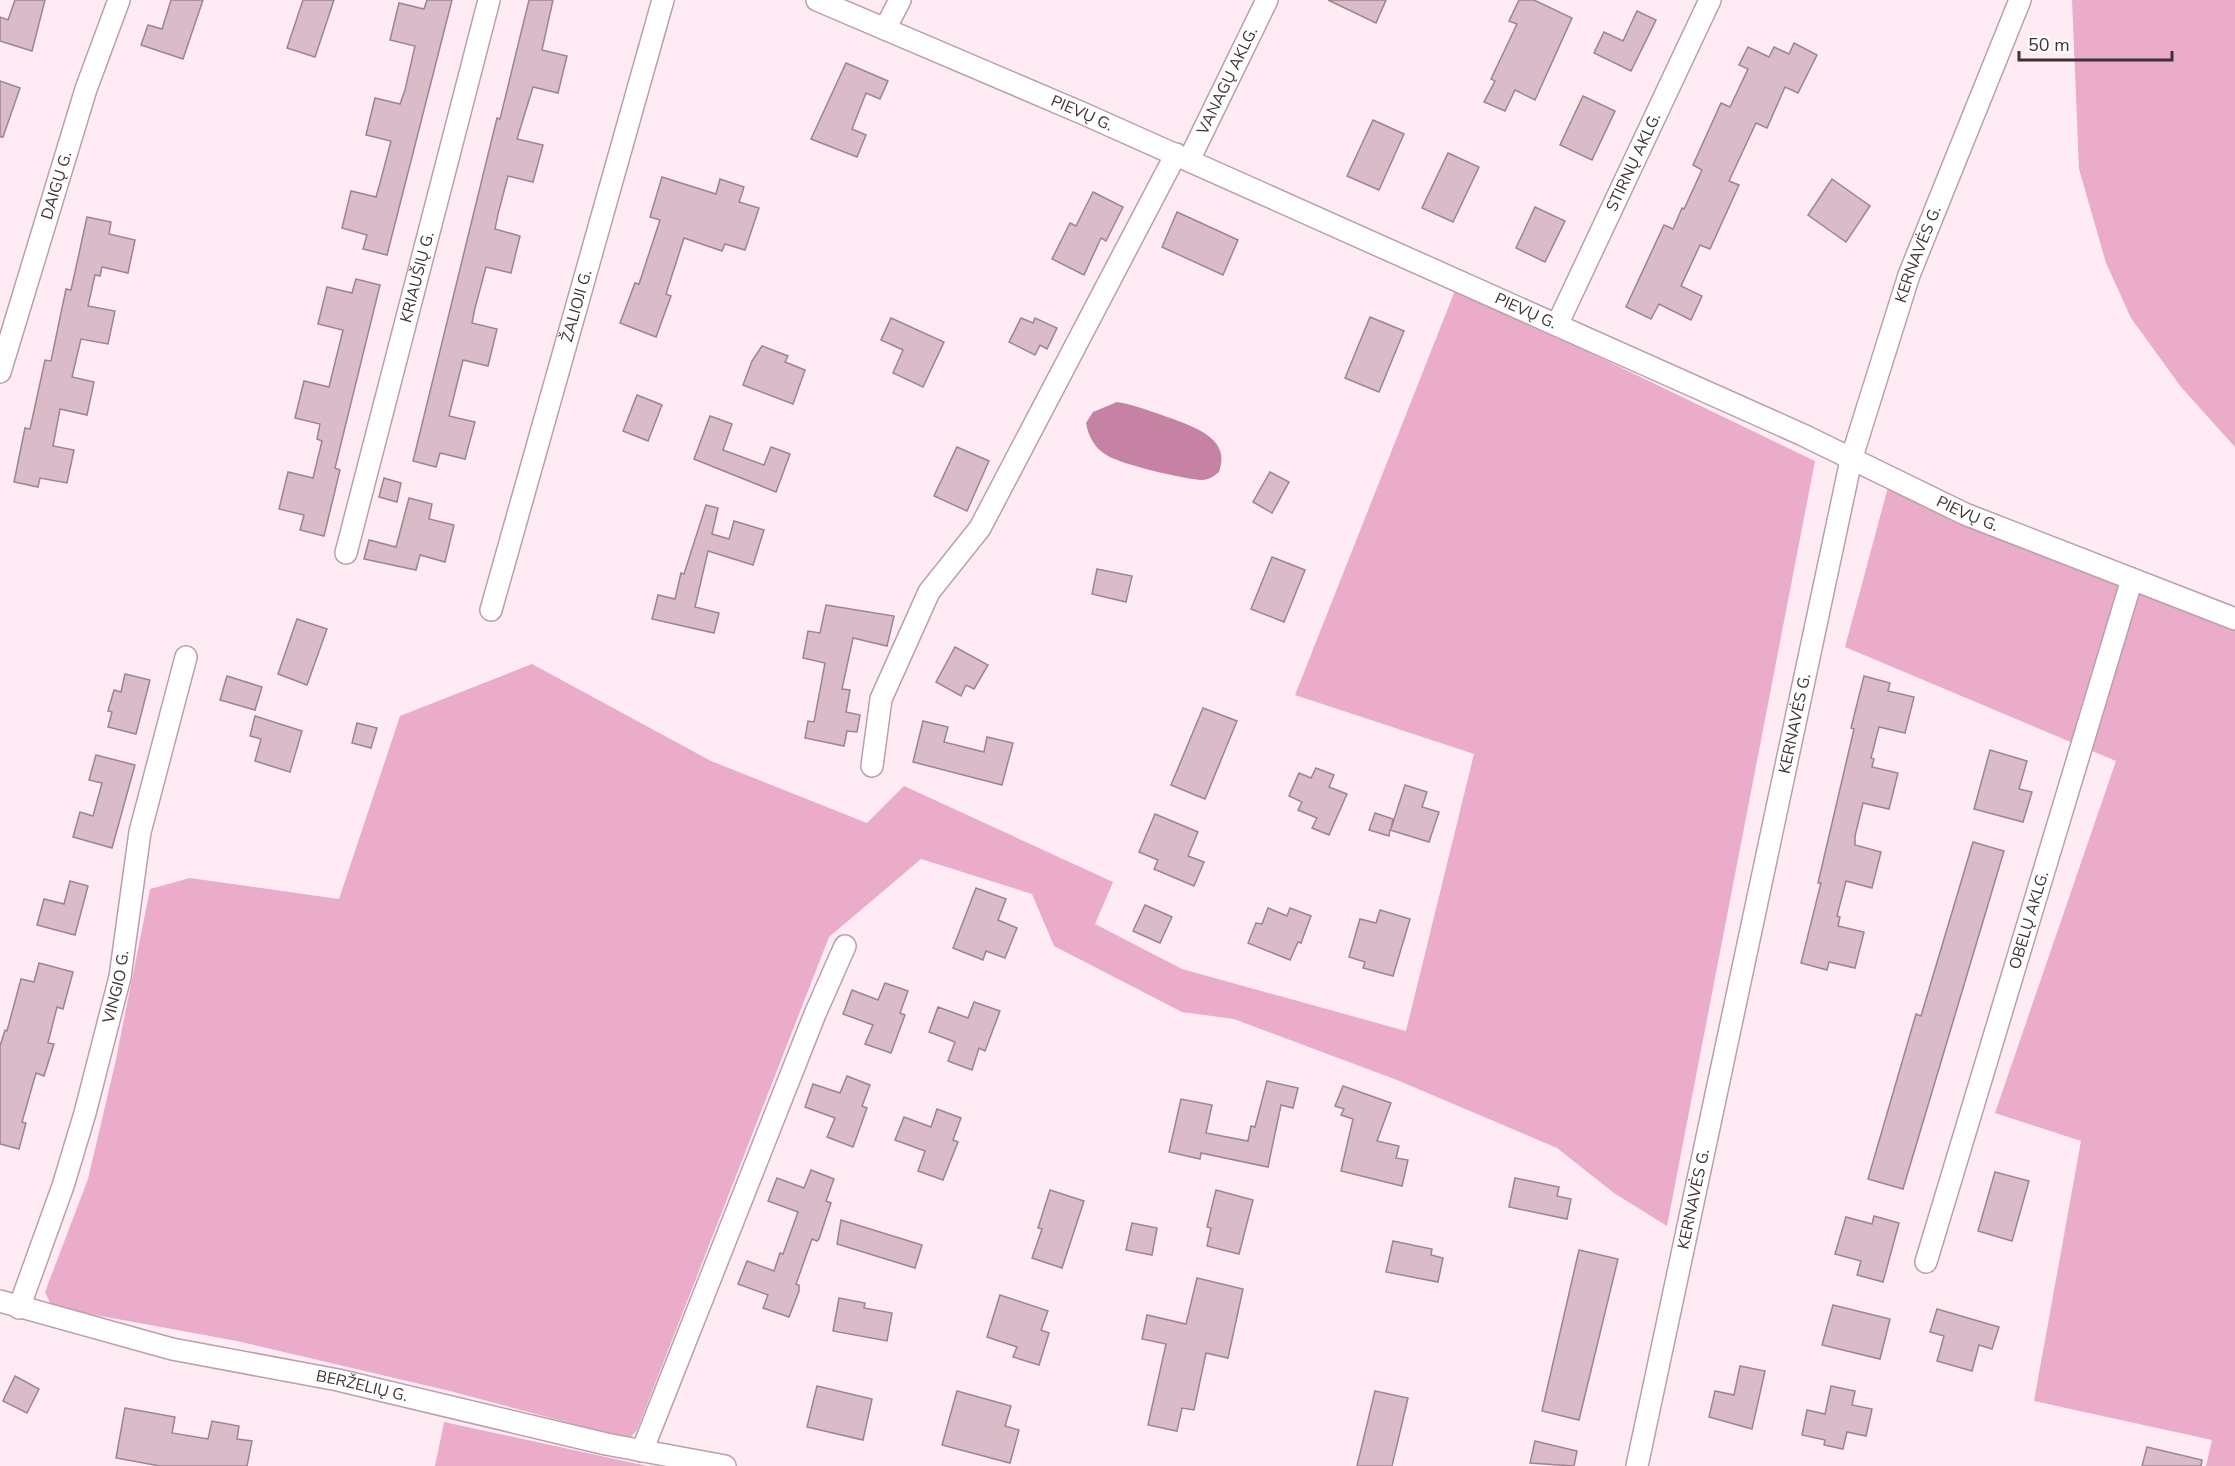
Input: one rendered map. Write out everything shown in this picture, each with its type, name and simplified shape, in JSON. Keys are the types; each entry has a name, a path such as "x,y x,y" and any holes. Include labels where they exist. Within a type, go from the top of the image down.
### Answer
{"street":[{"name":"DAIGŲ G.","path":"0,372 86,89 119,0"},
{"name":"KRIAUŠIŲ G.","path":"346,553 489,0"},
{"name":"ŽALIOJI G.","path":"491,610 663,0"},
{"name":"PIEVŲ G.","path":"818,0 1182,157 1803,435 1965,514 2235,619"},
{"path":"885,29 900,0"},
{"name":"VANAGŲ AKLG.","path":"872,766 881,699 929,592 980,528 1267,0"},
{"name":"STIRNŲ AKLG.","path":"1557,325 1710,0"},
{"name":"KERNAVĖS G.","path":"1637,1466 1851,460 1909,275 2020,0"},
{"name":"OBELŲ AKLG.","path":"1926,1262 2132,579"},
{"name":"VINGIO G.","path":"9,1305 76,1144 120,978 140,832 186,657"},
{"path":"642,1451 814,1014 845,946"},
{"name":"BERŽELIŲ G.","path":"9,1305 172,1350 338,1380 642,1451 724,1466"}],"shaded area":[{"path":"2072,0 2235,0 2235,447 2181,387 2131,318 2106,263 2079,169"},
{"path":"1456,288 1815,461 1667,1226 1614,1193 1557,1148 1397,1080 1234,1019 1182,1012 1054,946 1032,894 921,859 829,937 637,1430 629,1439 450,1391 237,1341 52,1307 45,1292 88,1179 115,1064 150,889 190,878 339,899 400,716 532,664 711,761 867,823 904,786 1113,882 1095,924 1182,969 1406,1031 1474,754 1295,695"},
{"path":"1117,402 1162,415 1206,434 1220,449 1222,460 1219,472 1207,479 1193,479 1140,467 1116,460 1103,453 1093,442 1086,423 1093,412"},
{"path":"1888,487 2235,627 2235,1466 2206,1466 2212,1440 2034,1401 2081,1141 1995,1113 2116,761 1845,647"},
{"path":"444,1422 647,1466 435,1466"}],"building":[{"path":"15,0 45,0 32,51 0,41 0,17 8,20"},
{"path":"171,0 203,0 183,59 141,45 148,25 162,29"},
{"path":"303,0 334,0 315,57 287,48"},
{"path":"427,0 452,0 387,255 363,249 367,235 342,228 351,191 376,197 391,141 366,135 375,98 400,104 405,90 415,46 390,40 399,3 424,9"},
{"path":"529,0 553,0 542,50 567,56 558,93 533,87 517,139 543,145 533,182 508,176 498,214 495,229 520,236 511,273 486,267 475,308 472,323 497,329 488,366 463,360 449,416 475,422 465,459 440,453 436,467 413,461 497,118 500,119"},
{"path":"1328,0 1386,0 1376,23"},
{"path":"1519,0 1534,0 1572,18 1535,100 1515,90 1505,111 1484,102 1495,81 1491,79 1517,24 1509,21"},
{"path":"1637,11 1656,20 1631,71 1594,53 1604,32 1623,41"},
{"path":"1794,43 1817,55 1798,93 1785,87 1767,128 1756,123 1729,181 1739,185 1710,249 1700,245 1681,286 1702,296 1691,320 1659,304 1651,319 1626,307 1664,225 1673,229 1682,208 1684,209 1702,170 1693,165 1721,103 1730,107 1748,69 1739,65 1748,47 1769,57 1774,47 1789,54"},
{"path":"846,63 888,81 880,99 866,93 852,129 866,135 857,157 811,139"},
{"path":"0,81 20,88 3,137 0,137"},
{"path":"1583,96 1615,111 1592,160 1560,145"},
{"path":"1373,120 1404,134 1379,190 1347,176"},
{"path":"1448,153 1479,167 1453,222 1422,208"},
{"path":"662,177 716,194 720,179 744,187 739,202 759,208 745,250 725,244 722,251 684,238 666,294 671,296 656,337 620,323 635,283 639,284 660,220 650,217"},
{"path":"1832,179 1870,206 1846,242 1808,215"},
{"path":"1093,192 1123,207 1106,241 1101,238 1084,275 1052,259 1070,223 1076,226"},
{"path":"1535,207 1565,221 1545,262 1516,248"},
{"path":"1177,212 1238,240 1223,275 1162,247"},
{"path":"87,217 111,222 109,234 135,240 128,273 102,267 100,276 95,275 88,306 115,311 108,344 81,339 72,377 94,382 87,415 60,409 53,446 74,450 67,483 40,478 38,487 14,482 25,428 30,429 45,360 51,361 66,289 71,290"},
{"path":"356,279 380,285 335,468 340,470 324,536 300,530 304,515 279,509 288,472 313,478 322,441 317,439 320,424 295,418 304,381 329,387 343,330 318,324 327,287 352,293"},
{"path":"1370,317 1404,331 1379,392 1345,378"},
{"path":"891,318 944,342 923,387 893,373 903,350 881,340"},
{"path":"1021,318 1033,323 1035,318 1057,328 1047,349 1040,345 1035,355 1009,342"},
{"path":"762,346 788,356 785,362 805,370 793,404 743,385 752,361"},
{"path":"637,395 662,405 648,441 623,431"},
{"path":"710,416 732,424 723,450 764,465 771,447 790,454 776,492 694,459"},
{"path":"957,447 989,461 967,511 934,496"},
{"path":"1270,472 1289,482 1272,513 1253,502"},
{"path":"384,478 401,483 397,502 379,497"},
{"path":"409,498 432,504 429,519 454,525 445,562 420,555 416,570 364,559 369,540 396,547"},
{"path":"706,505 718,508 712,534 729,539 734,521 764,530 753,565 708,551 695,607 719,613 714,633 652,619 658,595 675,599 681,573 684,574"},
{"path":"1272,557 1305,570 1284,622 1251,609"},
{"path":"1097,569 1132,576 1126,602 1092,594"},
{"path":"826,605 894,616 887,646 853,638 842,689 850,690 846,712 860,715 857,732 847,731 844,746 805,738 808,721 814,722 825,663 803,658 808,631 820,633"},
{"path":"297,619 327,629 307,685 278,674"},
{"path":"955,647 988,665 974,689 966,685 961,696 936,682"},
{"path":"125,674 150,680 136,734 108,727 112,712 108,711 114,690 121,692"},
{"path":"227,676 262,687 255,710 220,700"},
{"path":"1864,676 1890,683 1888,691 1914,697 1905,733 1879,727 1871,758 1874,759 1872,767 1898,773 1889,809 1863,803 1855,836 1855,845 1881,852 1872,888 1846,881 1837,916 1840,917 1838,926 1864,932 1855,968 1829,962 1827,970 1801,963 1821,883 1818,883"},
{"path":"1203,708 1237,721 1205,799 1171,785"},
{"path":"255,716 302,731 290,772 255,761 261,739 250,736"},
{"path":"923,721 948,727 944,742 984,752 987,737 1013,743 1002,785 913,762"},
{"path":"357,723 377,728 371,748 352,743"},
{"path":"1990,750 2027,761 2019,789 2032,792 2023,822 1974,809"},
{"path":"96,755 135,765 112,848 73,837 80,812 93,816 102,783 89,780"},
{"path":"1316,768 1334,775 1329,787 1347,794 1329,835 1312,828 1317,818 1298,810 1302,802 1289,796 1299,773 1311,778"},
{"path":"1405,785 1427,792 1422,807 1439,812 1429,842 1390,830 1389,836 1369,830 1375,813 1393,819 1391,829"},
{"path":"1155,814 1198,832 1188,856 1204,862 1194,886 1154,869 1158,860 1139,852"},
{"path":"1973,842 2004,851 1903,1189 1868,1179 1916,1014 1921,1016"},
{"path":"70,881 88,886 75,935 37,925 44,899 64,904"},
{"path":"976,888 1006,899 998,920 1017,928 1005,958 986,951 983,960 953,948"},
{"path":"1145,905 1172,917 1160,943 1133,931"},
{"path":"1268,908 1287,916 1290,908 1311,916 1301,943 1298,942 1290,960 1248,943 1256,923 1262,924"},
{"path":"1380,910 1410,919 1393,976 1363,968 1365,962 1349,957 1360,919 1376,923"},
{"path":"39,963 73,972 63,1009 57,1007 48,1043 54,1044 44,1076 36,1073 22,1122 26,1123 19,1149 0,1144 0,1046 5,1030 7,1031 21,979 34,982"},
{"path":"885,983 908,991 900,1013 905,1015 891,1053 865,1044 873,1025 843,1014 852,990 878,1000"},
{"path":"974,1002 1000,1011 985,1051 979,1048 972,1070 948,1061 955,1042 929,1032 938,1007 968,1018"},
{"path":"847,1076 870,1085 862,1106 867,1108 853,1147 827,1137 835,1118 805,1107 813,1084 840,1093"},
{"path":"1267,1081 1298,1088 1293,1108 1281,1105 1268,1167 1201,1153 1200,1159 1169,1152 1181,1099 1212,1105 1206,1133 1248,1141 1251,1126 1255,1127"},
{"path":"1343,1086 1391,1103 1377,1141 1399,1146 1396,1158 1408,1160 1402,1186 1341,1171 1353,1119 1341,1115 1344,1109 1335,1106"},
{"path":"937,1109 961,1118 953,1140 958,1142 943,1180 918,1171 925,1151 895,1140 904,1117 931,1127"},
{"path":"811,1170 834,1179 826,1201 831,1203 819,1239 817,1241 812,1239 796,1284 799,1285 799,1291 789,1317 763,1308 768,1295 738,1284 747,1261 774,1271 780,1253 783,1254 798,1212 768,1201 777,1178 804,1188"},
{"path":"1995,1172 2029,1181 2012,1241 1978,1231"},
{"path":"1515,1178 1559,1187 1557,1196 1571,1199 1567,1219 1509,1207"},
{"path":"1050,1190 1084,1201 1062,1268 1032,1258 1042,1229 1038,1228"},
{"path":"1216,1190 1253,1200 1239,1254 1207,1246 1211,1228 1207,1227"},
{"path":"1874,1216 1899,1223 1883,1282 1857,1275 1861,1261 1835,1254 1846,1217 1872,1224"},
{"path":"841,1220 922,1245 915,1268 837,1244"},
{"path":"1132,1223 1157,1228 1152,1255 1126,1250"},
{"path":"1393,1241 1432,1249 1431,1255 1443,1258 1438,1282 1386,1272"},
{"path":"1579,1250 1618,1259 1579,1420 1542,1411"},
{"path":"1197,1278 1243,1289 1228,1358 1206,1353 1194,1410 1182,1408 1177,1431 1148,1425 1166,1344 1142,1339 1147,1315 1186,1324"},
{"path":"1000,1295 1048,1311 1041,1330 1049,1333 1039,1365 1013,1357 1017,1347 987,1337"},
{"path":"839,1298 865,1303 864,1308 892,1313 887,1341 833,1331"},
{"path":"1833,1305 1890,1319 1880,1359 1822,1345"},
{"path":"1937,1309 1999,1327 1992,1349 1979,1345 1972,1371 1937,1361 1944,1336 1930,1332"},
{"path":"1740,1366 1765,1371 1752,1429 1709,1417 1715,1391 1734,1395"},
{"path":"15,1376 39,1389 27,1413 3,1401"},
{"path":"817,1386 872,1399 863,1440 807,1427"},
{"path":"1831,1386 1855,1391 1852,1405 1872,1409 1866,1436 1847,1432 1843,1449 1824,1445 1825,1440 1802,1435 1807,1410 1825,1414"},
{"path":"957,1391 1011,1406 1005,1426 1019,1430 1010,1463 942,1445"},
{"path":"1375,1391 1408,1398 1392,1466 1357,1466"},
{"path":"125,1408 175,1417 172,1433 208,1439 212,1421 239,1426 237,1439 252,1441 247,1466 160,1466 116,1458"},
{"path":"1535,1441 1577,1451 1574,1466 1530,1463"},
{"path":"2147,1447 2202,1460 2201,1466 2142,1466"}]}
